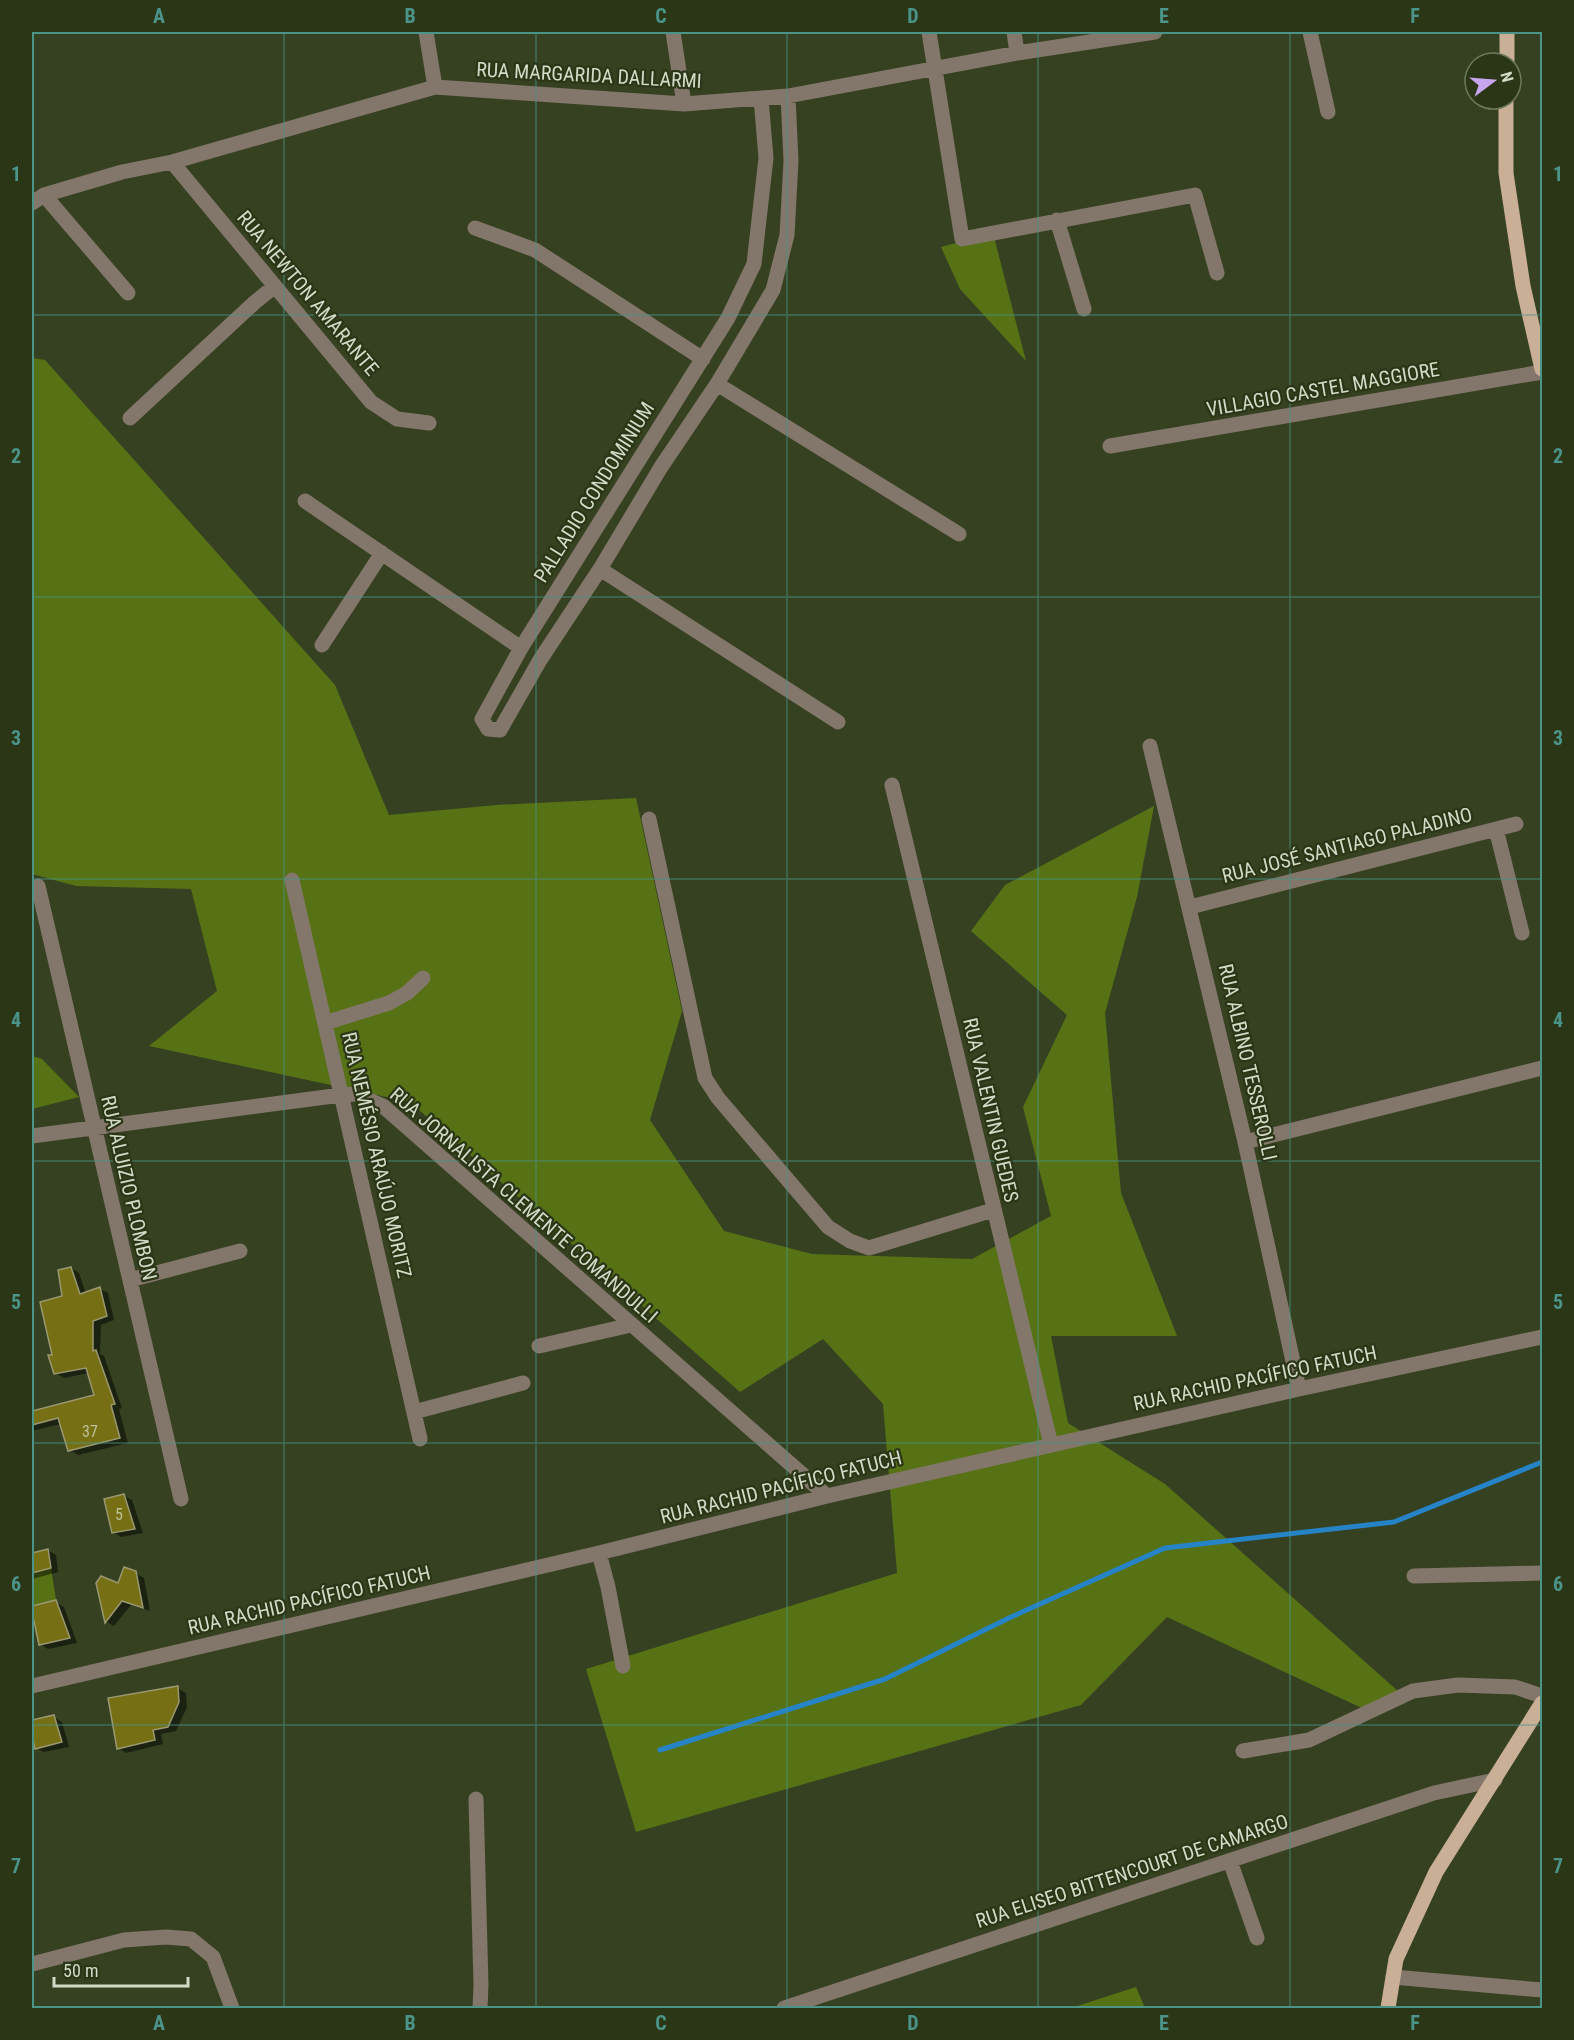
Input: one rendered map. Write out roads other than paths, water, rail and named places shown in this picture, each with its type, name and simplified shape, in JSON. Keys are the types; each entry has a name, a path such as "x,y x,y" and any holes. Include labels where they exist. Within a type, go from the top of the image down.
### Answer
{"main road":[{"path":"1507,32 1507,51"},
{"path":"1506,111 1506,173 1523,286 1542,371"},
{"path":"1388,2008 1396,1959 1436,1872 1542,1703"}],"street":[{"path":"426,32 435,87"},
{"path":"673,32 684,104"},
{"path":"929,32 962,239 1195,195 1217,273"},
{"path":"1014,32 1017,53"},
{"name":"RUA MARGARIDA DALLARMI","path":"38,199 122,172 172,162 435,87 684,104 788,96 1017,53 1155,32"},
{"path":"1310,32 1328,112"},
{"name":"PALLADIO CONDOMINIUM","path":"761,98 766,158 754,264 728,318 521,648 482,719 488,729 500,730 540,660 600,569 661,467 717,384 773,290 787,235 791,161 788,96"},
{"name":"RUA NEWTON AMARANTE","path":"172,162 371,402 397,419 429,423"},
{"path":"38,199 128,293"},
{"path":"762,199 789,201"},
{"path":"1057,220 1084,309"},
{"path":"475,228 535,250 703,358"},
{"path":"130,418 275,286"},
{"name":"VILLAGIO CASTEL MAGGIORE","path":"1110,446 1542,371"},
{"path":"717,384 959,534"},
{"path":"642,456 661,467"},
{"path":"305,501 521,648"},
{"path":"322,645 382,553"},
{"path":"600,569 838,723"},
{"name":"RUA ALBINO TESSEROLLI","path":"1150,746 1245,1142 1299,1389"},
{"name":"RUA VALENTIN GUEDES","path":"892,786 1051,1445"},
{"path":"649,819 705,1078 718,1098 828,1227 849,1241 869,1248 993,1210"},
{"name":"RUA JOSÉ SANTIAGO PALADINO","path":"1190,907 1516,824"},
{"path":"1496,829 1522,933"},
{"name":"RUA NEMÉSIO ARAÚJO MORITZ","path":"292,880 420,1439"},
{"name":"RUA ALUIZIO PLOMBON","path":"38,886 181,1499"},
{"path":"325,1023 389,1004 407,993 423,978"},
{"path":"1245,1142 1542,1068"},
{"name":"RUA JORNALISTA CLEMENTE COMANDULLI","path":"32,1136 341,1095 356,1094 383,1106 827,1496"},
{"path":"130,1280 240,1251"},
{"path":"539,1346 631,1325"},
{"name":"RUA RACHID PACÍFICO FATUCH","path":"32,1686 599,1553 827,1496 1299,1389 1542,1337"},
{"path":"414,1412 523,1383"},
{"path":"599,1553 623,1665"},
{"path":"1414,1576 1542,1573"},
{"path":"1243,1751 1309,1740 1413,1691 1458,1684 1515,1687 1542,1696"},
{"name":"RUA ELISEO BITTENCOURT DE CAMARGO","path":"784,2008 1434,1793 1495,1780"},
{"path":"476,1799 480,2008"},
{"path":"1230,1861 1257,1938"},
{"path":"32,1964 124,1940 166,1937 191,1939 213,1957 232,2008"},
{"path":"1393,1977 1542,1990"}],"waterway":[{"path":"660,1750 885,1679 1009,1618 1165,1548 1394,1522 1542,1462"}]}
